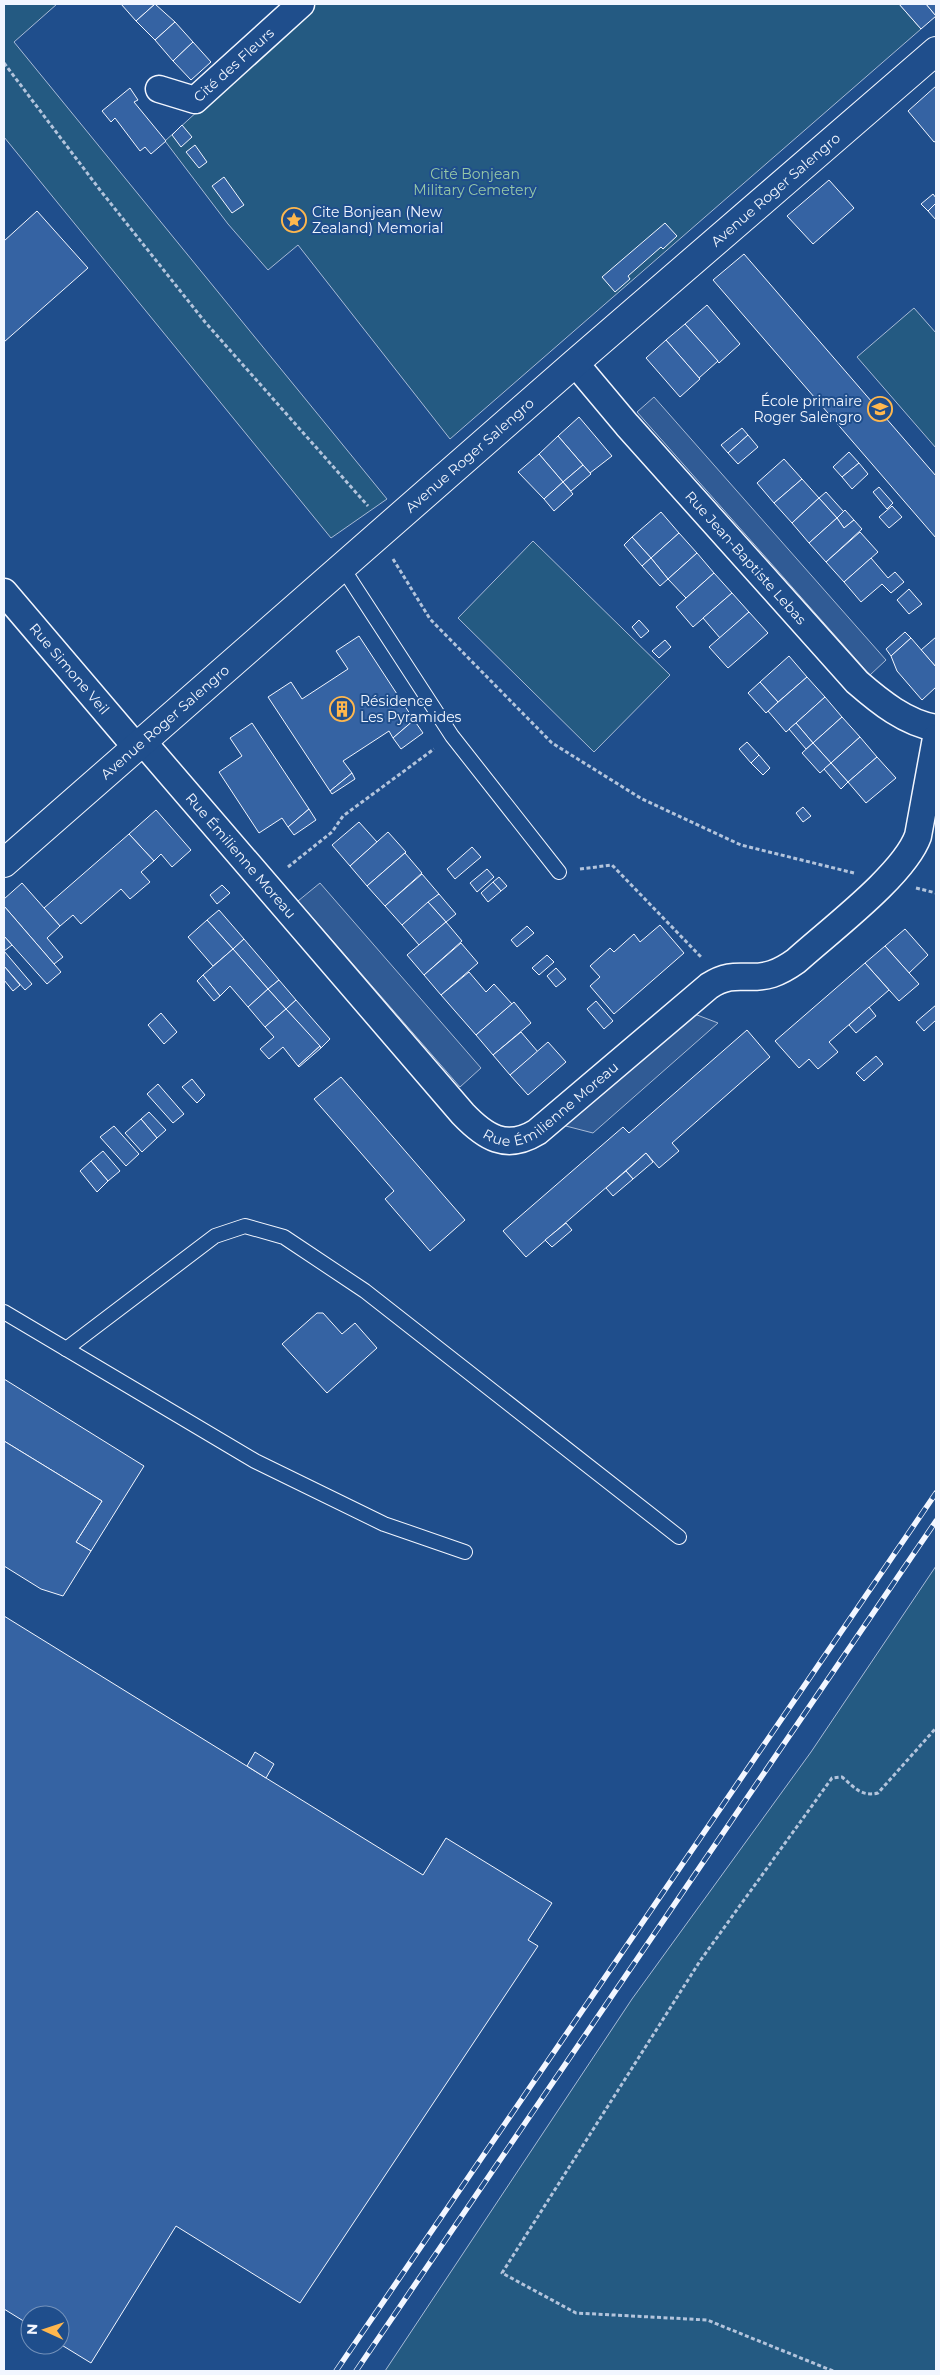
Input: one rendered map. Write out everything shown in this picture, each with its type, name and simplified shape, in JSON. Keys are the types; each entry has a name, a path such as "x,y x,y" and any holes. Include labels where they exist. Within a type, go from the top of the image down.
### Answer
{"street":[{"name":"Cité des Fleurs","path":"159,89 195,100 301,4"},
{"name":"Avenue Roger Salengro","path":"4,863 575,362 936,51"},
{"name":"Rue Jean-Baptiste Lebas","path":"575,362 634,432 858,682 894,711 924,726 936,728"},
{"name":"Rue Simone Veil","path":"4,592 139,744"},
{"path":"715,982 735,975 758,976 784,969 796,961 905,860 918,836 936,738"},
{"name":"Rue Émilienne Moreau","path":"139,744 267,884 463,1114 482,1132 502,1141 526,1139 537,1132 715,982"}],"lane":[{"path":"342,567 452,736 559,872"},
{"path":"66,1349 215,1236 245,1226 284,1237 365,1292 679,1537"},
{"path":"4,1312 255,1461 384,1524 465,1552"}],"path":[{"path":"4,63 205,322 367,503 379,535 430,618 552,743 642,799 741,845 857,874"},
{"path":"267,884 332,832 343,816 452,736"},
{"path":"559,872 612,865 715,982"},
{"path":"833,2371 707,2320 576,2313 502,2273 700,1961 832,1778 842,1777 860,1792 868,1795 878,1793 936,1728"}],"green space":[{"path":"4,4 57,4 14,42 387,499 331,538 4,137"},
{"name":"Cité Bonjean Military Cemetery","path":"315,4 899,4 921,29 450,439 298,245 268,270 228,224 165,141"},
{"path":"914,308 936,333 936,448 857,357"},
{"path":"533,541 670,675 594,752 458,618"},
{"path":"936,1566 936,2371 385,2371 632,1999 811,1752"}],"shaded area":[{"path":"654,397 886,660 870,675 637,412"},
{"path":"320,883 481,1068 460,1087 298,901"},
{"path":"692,1013 718,1023 593,1133 562,1125"}],"building":[{"path":"121,4 155,4 136,21"},
{"path":"155,4 175,22 155,40 136,21"},
{"path":"899,4 926,4 936,16 921,29"},
{"path":"926,4 936,4 936,16"},
{"path":"175,22 193,42 173,61 155,40"},
{"path":"193,42 211,62 191,80 173,61"},
{"path":"936,86 936,141 934,142 908,111"},
{"path":"130,88 138,100 134,102 166,141 151,154 145,147 140,151 115,118 111,122 102,111"},
{"path":"182,125 192,137 181,147 172,135"},
{"path":"195,145 207,162 199,168 186,152"},
{"path":"224,177 244,205 232,213 212,186"},
{"path":"829,180 854,208 813,244 787,216"},
{"path":"933,194 936,198 936,203 928,211 921,204"},
{"path":"936,203 936,220 928,211"},
{"path":"37,211 88,268 4,342 4,241"},
{"path":"665,223 677,236 663,249 661,247 628,276 630,279 615,292 602,277"},
{"path":"744,254 936,476 936,538 713,280"},
{"path":"707,305 740,344 719,363 685,324"},
{"path":"685,324 718,361 699,378 666,340"},
{"path":"666,340 700,379 680,397 646,358"},
{"path":"579,417 612,456 590,473 558,436"},
{"path":"742,428 748,435 728,453 721,445"},
{"path":"748,435 758,447 738,464 728,453"},
{"path":"558,436 583,465 563,482 539,454"},
{"path":"849,452 859,463 842,477 833,467"},
{"path":"539,454 563,482 544,499 518,472"},
{"path":"784,459 802,479 774,503 757,483"},
{"path":"859,463 868,474 852,489 842,477"},
{"path":"583,465 591,474 571,491 563,482"},
{"path":"802,479 819,498 792,523 774,503"},
{"path":"563,482 573,494 554,511 544,499"},
{"path":"879,487 893,503 887,509 873,492"},
{"path":"826,492 844,512 837,518 819,498"},
{"path":"819,498 837,518 809,543 792,523"},
{"path":"892,506 902,517 889,528 879,517"},
{"path":"845,510 854,520 844,528 837,518"},
{"path":"661,512 679,533 651,558 632,537"},
{"path":"837,518 844,528 854,520 862,529 826,562 809,543"},
{"path":"860,532 878,552 844,582 826,562"},
{"path":"679,533 697,553 668,579 651,558"},
{"path":"632,537 651,558 642,566 624,545"},
{"path":"697,553 714,573 686,598 668,579"},
{"path":"651,558 668,579 660,586 642,566"},
{"path":"871,558 888,578 895,572 904,582 891,593 882,584 861,602 844,582"},
{"path":"714,573 732,593 693,627 676,607"},
{"path":"909,589 922,604 909,614 897,600"},
{"path":"732,593 749,612 720,638 703,618"},
{"path":"749,612 768,633 728,668 709,647"},
{"path":"639,620 649,631 641,638 632,627"},
{"path":"905,632 911,638 891,656 886,649"},
{"name":"Résidence Les Pyramides","path":"359,636 414,720 393,738 389,731 343,761 352,773 330,791 268,697 291,682 302,699 348,669 336,651"},
{"path":"936,637 936,667 921,650"},
{"path":"911,638 936,667 936,687 922,700 897,671 891,656"},
{"path":"665,640 671,647 659,658 652,651"},
{"path":"789,656 807,677 778,702 760,682"},
{"path":"807,677 825,697 786,732 768,711"},
{"path":"760,682 778,702 766,713 748,693"},
{"path":"825,697 842,717 813,743 796,723"},
{"path":"842,717 860,737 831,763 813,743"},
{"path":"414,720 423,733 401,749 393,738"},
{"path":"252,723 309,809 288,827 282,818 259,833 219,772 242,756 230,738"},
{"path":"796,723 813,743 806,749 789,729"},
{"path":"860,737 877,757 848,782 831,763"},
{"path":"747,742 759,755 751,763 739,749"},
{"path":"813,743 831,763 820,773 802,753"},
{"path":"759,755 770,768 763,775 751,763"},
{"path":"877,757 896,778 866,803 848,782"},
{"path":"831,763 848,782 841,789 824,769"},
{"path":"352,773 355,779 332,794 330,791"},
{"path":"803,807 811,816 803,822 796,813"},
{"path":"309,809 316,820 294,835 288,827"},
{"path":"156,810 191,850 172,867 161,854 154,861 129,834"},
{"path":"359,822 377,842 350,866 332,845"},
{"path":"388,832 406,852 367,886 350,866"},
{"path":"129,834 154,861 141,872 150,882 130,899 121,889 81,924 73,915 60,926 44,908"},
{"path":"472,847 481,857 455,879 447,869"},
{"path":"405,853 422,873 385,906 367,886"},
{"path":"487,869 494,877 477,892 470,883"},
{"path":"422,874 439,894 402,925 385,906"},
{"path":"499,877 507,886 501,891 493,882"},
{"path":"493,882 501,891 488,902 481,893"},
{"path":"22,883 60,926 47,938 63,957 54,964 4,906 4,899"},
{"path":"222,885 230,893 217,904 210,895"},
{"path":"439,894 456,914 446,922 428,902"},
{"path":"428,902 446,922 419,945 402,925"},
{"path":"4,906 61,972 47,984 4,936"},
{"path":"219,910 244,939 233,949 207,920"},
{"path":"207,920 233,949 213,966 188,937"},
{"path":"446,922 462,941 424,975 407,955"},
{"path":"660,925 684,953 614,1014 590,986 600,977 590,966 610,948 614,952 634,934 640,942"},
{"path":"527,926 534,933 517,947 511,940"},
{"path":"905,929 928,955 909,973 885,946"},
{"path":"4,936 12,945 4,951"},
{"path":"244,939 279,980 268,989 233,949"},
{"path":"461,943 478,963 441,995 424,975"},
{"path":"885,946 919,984 899,1001 865,963"},
{"path":"233,949 268,989 248,1007 230,986 220,996 203,975"},
{"path":"4,951 32,984 25,990 4,966"},
{"path":"547,955 554,962 539,975 532,968"},
{"path":"865,963 889,990 829,1042 838,1052 818,1069 809,1059 799,1068 775,1041"},
{"path":"4,966 20,985 13,991 4,980"},
{"path":"556,968 566,979 556,987 547,976"},
{"path":"469,972 486,992 494,984 512,1004 476,1035 441,995"},
{"path":"203,975 220,996 214,1001 197,981"},
{"path":"279,980 296,1000 286,1009 268,989"},
{"path":"268,989 286,1009 265,1027 248,1007"},
{"path":"296,1000 330,1039 321,1048 286,1009"},
{"path":"596,1001 613,1021 604,1029 587,1009"},
{"path":"514,1002 531,1023 493,1055 476,1035"},
{"path":"936,1005 936,1020 924,1031 916,1022"},
{"path":"869,1007 876,1016 856,1033 849,1025"},
{"path":"286,1009 320,1046 298,1066 283,1047 269,1059 260,1049 274,1037 265,1027"},
{"path":"161,1013 177,1032 164,1044 148,1025"},
{"path":"747,1030 770,1057 672,1143 679,1151 659,1168 646,1153 526,1257 503,1231 623,1127 629,1133"},
{"path":"521,1032 538,1052 510,1075 493,1055"},
{"path":"548,1042 566,1062 528,1095 510,1075"},
{"path":"320,1046 321,1048 298,1066"},
{"path":"876,1056 883,1064 864,1081 856,1073"},
{"path":"341,1077 465,1220 430,1251 385,1199 394,1191 314,1099"},
{"path":"192,1079 205,1095 197,1103 182,1087"},
{"path":"158,1084 184,1114 173,1123 147,1094"},
{"path":"149,1112 166,1130 157,1138 141,1119"},
{"path":"141,1119 157,1138 142,1152 125,1133"},
{"path":"114,1126 139,1154 126,1166 100,1137"},
{"path":"103,1151 120,1171 108,1181 91,1161"},
{"path":"646,1153 653,1162 633,1179 626,1171"},
{"path":"91,1161 108,1181 97,1192 80,1171"},
{"path":"626,1171 633,1179 613,1196 606,1188"},
{"path":"566,1223 572,1230 552,1247 545,1240"},
{"path":"317,1313 323,1313 342,1334 355,1323 377,1348 327,1393 282,1344"},
{"path":"4,1379 144,1466 91,1551 76,1542 102,1501 4,1441"},
{"path":"4,1441 102,1501 76,1542 91,1551 63,1596 41,1589 4,1566"},
{"path":"4,1616 423,1875 446,1838 552,1903 528,1940 538,1946 300,2303 176,2226 91,2363 70,2350 70,2305 20,2305 20,2319 4,2309"},
{"path":"255,1752 274,1764 266,1778 247,1766"}],"railway":[{"path":"336,2371 936,1493"},
{"path":"356,2371 936,1521"}],"place":[{"name":"Cite Bonjean (New Zealand) Memorial","path":"294,220"},
{"name":"École primaire Roger Salengro","path":"880,409"},
{"name":"Résidence Les Pyramides","path":"342,709"}]}
